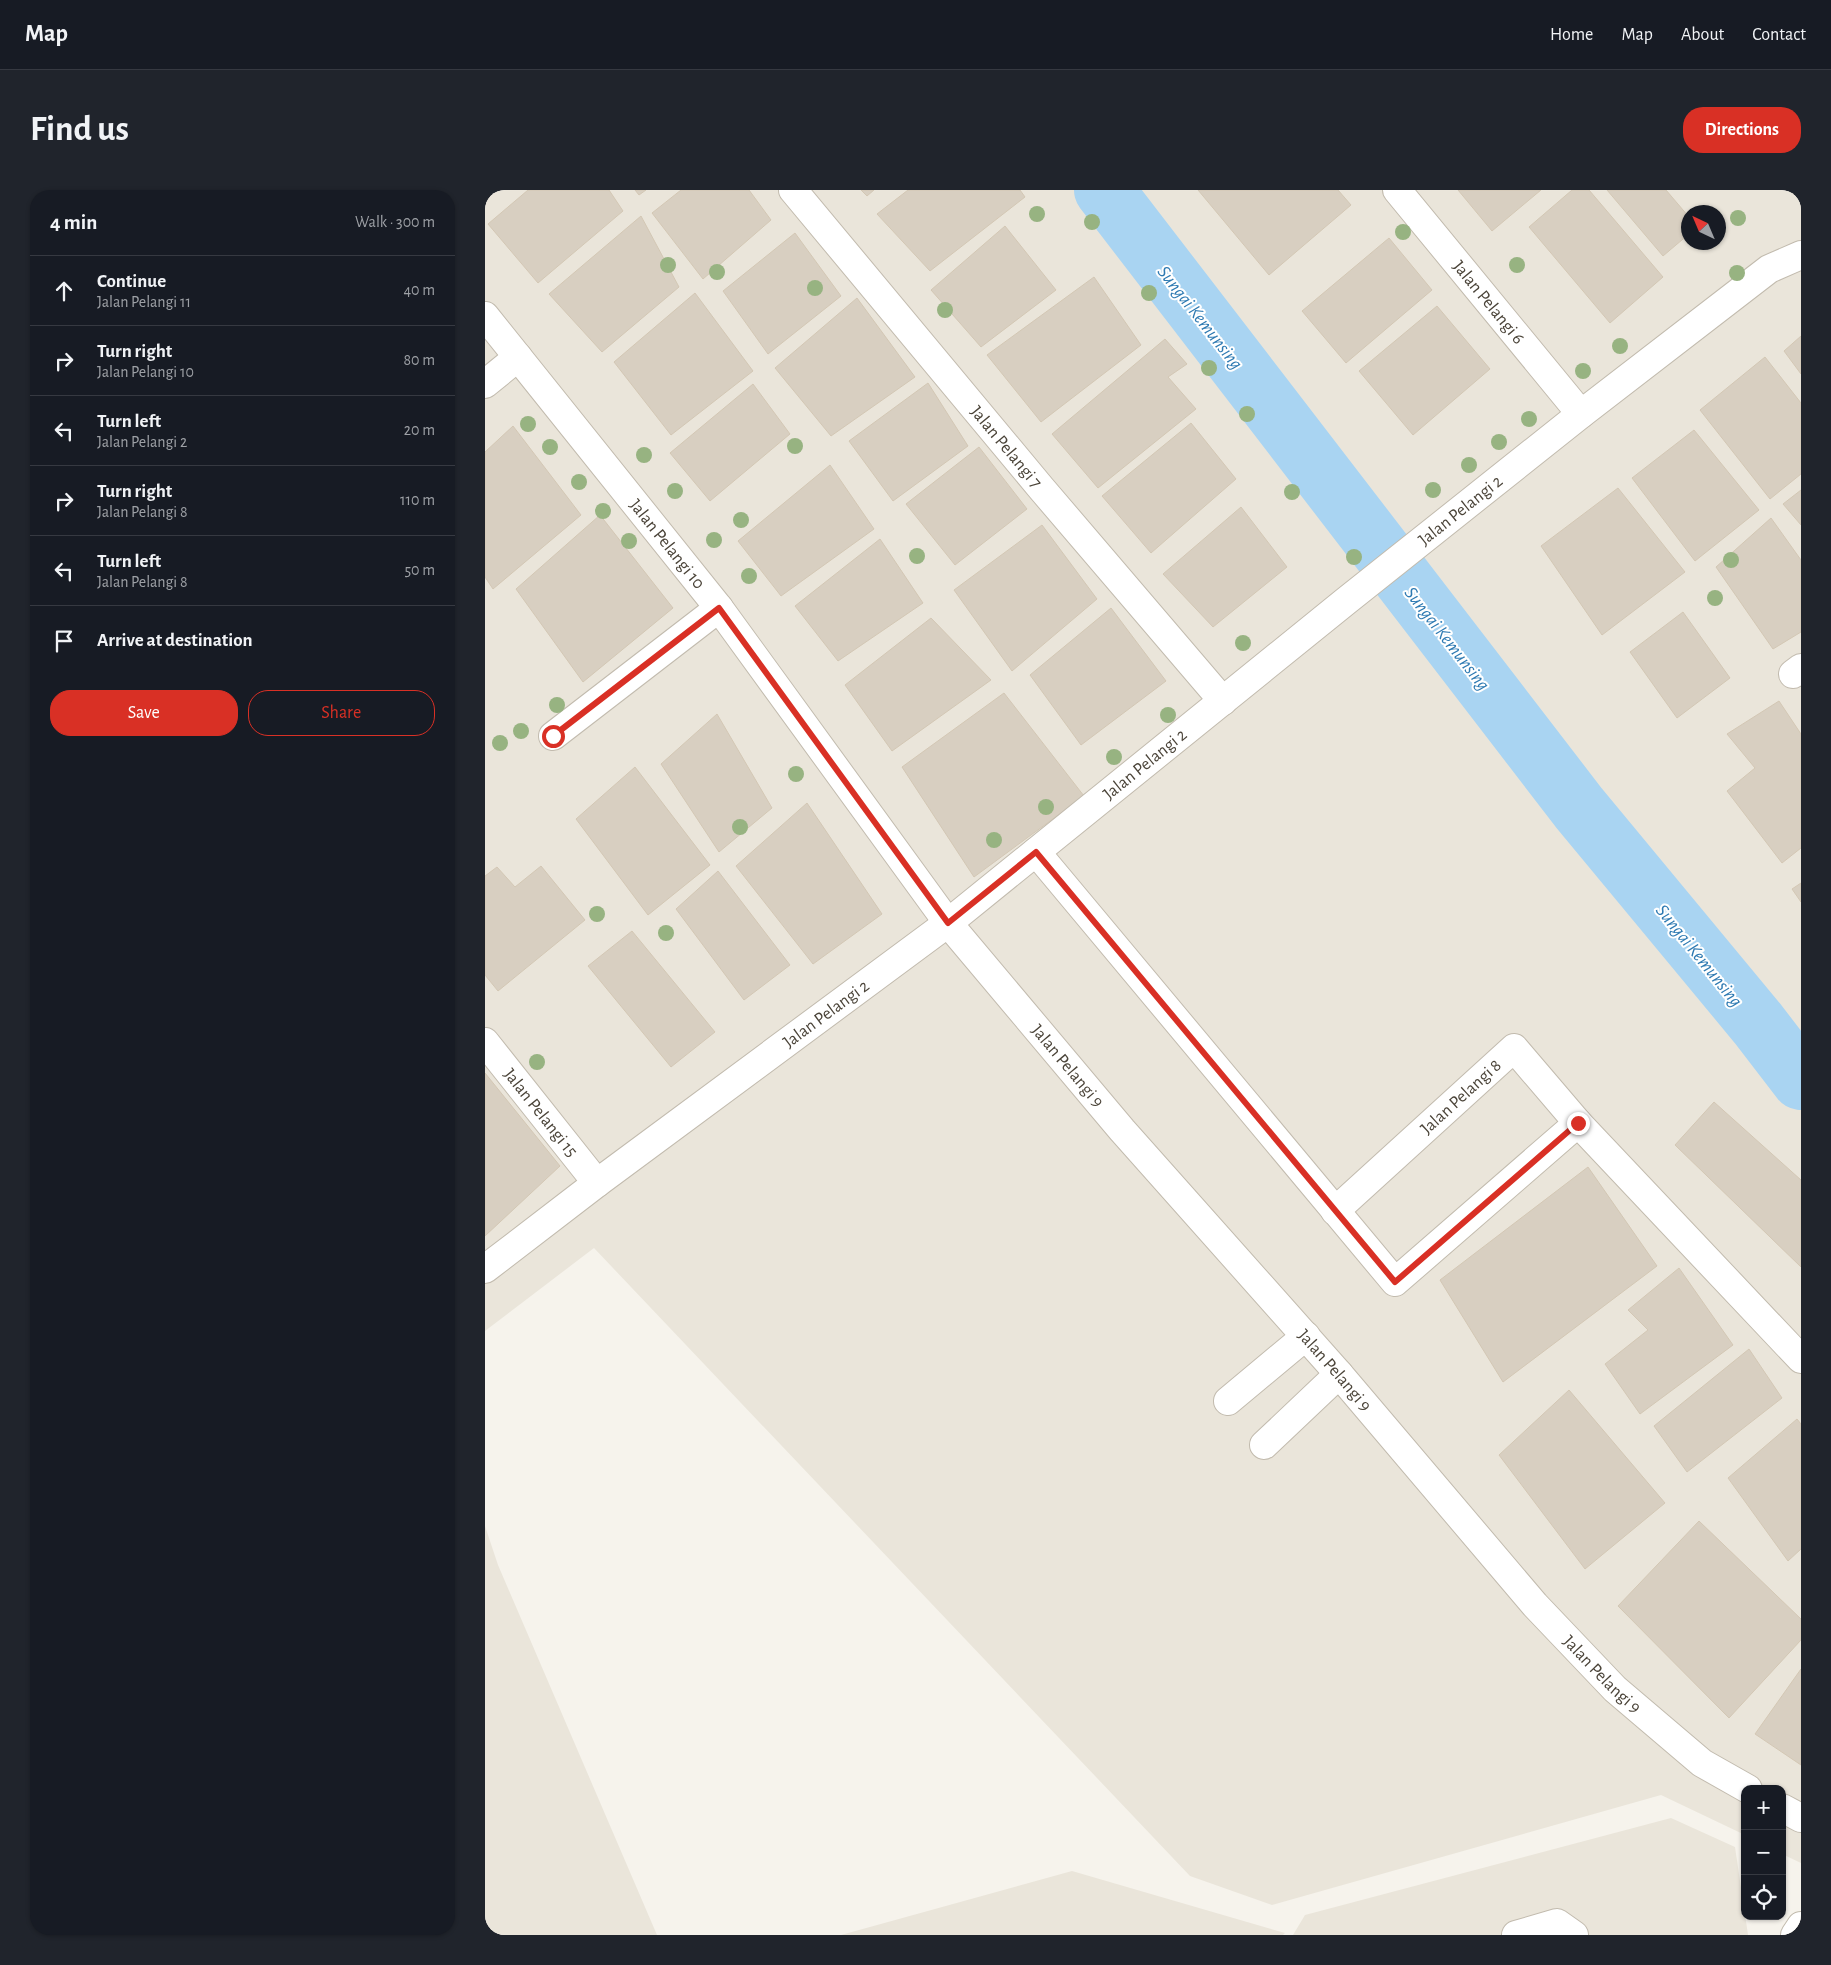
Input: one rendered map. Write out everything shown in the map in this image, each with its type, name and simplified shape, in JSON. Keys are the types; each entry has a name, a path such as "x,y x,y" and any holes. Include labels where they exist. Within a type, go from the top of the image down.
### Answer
{"street":[{"name":"Jalan Pelangi 7","path":"793,190 1041,488 1223,701"},
{"name":"Jalan Pelangi 6","path":"1397,190 1581,414"},
{"name":"Jalan Pelangi 2","path":"485,1268 948,923 1345,601 1581,414 1769,270 1801,255"},
{"name":"Jalan Pelangi 10","path":"485,316 719,608 948,923"},
{"path":"485,384 518,356"},
{"path":"553,736 719,608"},
{"path":"1036,852 1395,1282 1578,1123"},
{"name":"Jalan Pelangi 9","path":"948,923 1122,1130 1339,1374 1535,1605 1615,1689 1702,1763 1741,1785"},
{"name":"Jalan Pelangi 15","path":"485,1042 597,1183"},
{"name":"Jalan Pelangi 8","path":"1335,1211 1514,1048 1578,1123 1801,1359"},
{"path":"1228,1401 1305,1336"},
{"path":"1263,1445 1339,1374"},
{"path":"1786,1810 1801,1818"},
{"path":"1516,1935 1557,1923 1574,1935"},
{"path":"1795,1935 1801,1926"}],"shaded area":[{"path":"485,190 1801,190 1801,1863 1786,1856 1786,1785 1741,1785 1741,1833 1661,1795 1272,1905 1190,1876 594,1248 485,1331"},
{"path":"485,1526 498,1565 657,1935 485,1935"},
{"path":"1671,1818 1735,1847 1741,1888 1741,1920 1746,1920 1748,1935 1293,1935 1305,1915"},
{"path":"1072,1871 1285,1933 1283,1935 841,1935"}],"building":[{"path":"528,190 609,190 623,211 538,283 488,224"},
{"path":"635,190 646,190 639,195"},
{"path":"681,190 749,190 771,220 703,279 652,213"},
{"path":"861,190 874,190 867,196"},
{"path":"908,190 1020,190 1025,197 930,271 877,214"},
{"path":"1198,190 1338,190 1351,205 1269,275"},
{"path":"1458,190 1541,190 1492,231"},
{"path":"1572,190 1589,190 1663,277 1610,323 1529,227"},
{"path":"1607,190 1666,190 1681,208 1681,241 1663,256"},
{"path":"641,216 679,287 602,352 549,294"},
{"path":"1005,226 1056,290 981,347 931,290"},
{"path":"795,233 841,296 768,354 723,291"},
{"path":"1389,238 1432,290 1346,363 1302,311"},
{"path":"1094,277 1141,345 1041,422 987,355"},
{"path":"695,293 753,371 671,435 614,362"},
{"path":"857,298 915,377 831,436 775,368"},
{"path":"1437,306 1490,369 1413,435 1359,371"},
{"path":"1801,336 1801,374 1784,351"},
{"path":"1165,339 1187,364 1168,377 1196,409 1098,488 1052,434"},
{"path":"1765,357 1801,403 1801,474 1770,499 1700,410"},
{"path":"928,383 968,446 893,501 849,441"},
{"path":"753,384 790,434 710,501 670,453"},
{"path":"1191,423 1236,479 1151,553 1102,496"},
{"path":"513,426 581,515 493,589 485,577 485,452"},
{"path":"1694,430 1759,510 1695,561 1632,478"},
{"path":"979,447 1027,509 955,565 906,504"},
{"path":"830,465 874,529 781,596 738,541"},
{"path":"1618,488 1685,572 1602,635 1541,546"},
{"path":"1801,490 1801,525 1783,504"},
{"path":"1241,507 1287,567 1213,627 1163,574"},
{"path":"600,515 673,608 583,682 516,589"},
{"path":"1771,518 1801,560 1801,632 1773,649 1716,567"},
{"path":"1042,525 1097,599 1012,671 954,590"},
{"path":"880,539 923,603 838,661 795,606"},
{"path":"1111,608 1166,681 1081,745 1030,675"},
{"path":"1683,612 1730,678 1677,718 1630,652"},
{"path":"931,618 991,680 892,751 845,685"},
{"path":"1004,693 1084,796 974,877 902,767"},
{"path":"1779,701 1801,734 1801,848 1782,863 1727,791 1755,768 1727,734"},
{"path":"717,714 772,808 719,852 661,764"},
{"path":"635,767 710,865 648,915 576,819"},
{"path":"807,803 882,914 813,964 736,866"},
{"path":"541,866 585,920 498,991 485,975 485,876 497,867 515,887"},
{"path":"718,871 790,965 744,1000 676,909"},
{"path":"1801,883 1801,902 1792,889"},
{"path":"632,931 715,1032 671,1067 588,966"},
{"path":"485,1073 560,1166 485,1236"},
{"path":"1714,1102 1801,1180 1801,1267 1675,1145"},
{"path":"1588,1167 1657,1266 1503,1382 1440,1280"},
{"path":"1679,1268 1733,1345 1640,1414 1605,1364 1648,1330 1628,1310"},
{"path":"1749,1349 1782,1398 1687,1472 1654,1426"},
{"path":"1569,1390 1665,1503 1585,1569 1499,1455"},
{"path":"1797,1419 1801,1424 1801,1549 1788,1561 1728,1478"},
{"path":"1699,1521 1801,1619 1801,1640 1729,1718 1618,1606"},
{"path":"1801,1669 1801,1765 1755,1734"}],"waterway":[{"name":"Sungai Kemunsing","path":"1104,190 1579,808 1758,1024 1801,1080"}],"route":[{"path":"553,736 719,608 948,923 1036,852 1395,1282 1578,1123"}]}
